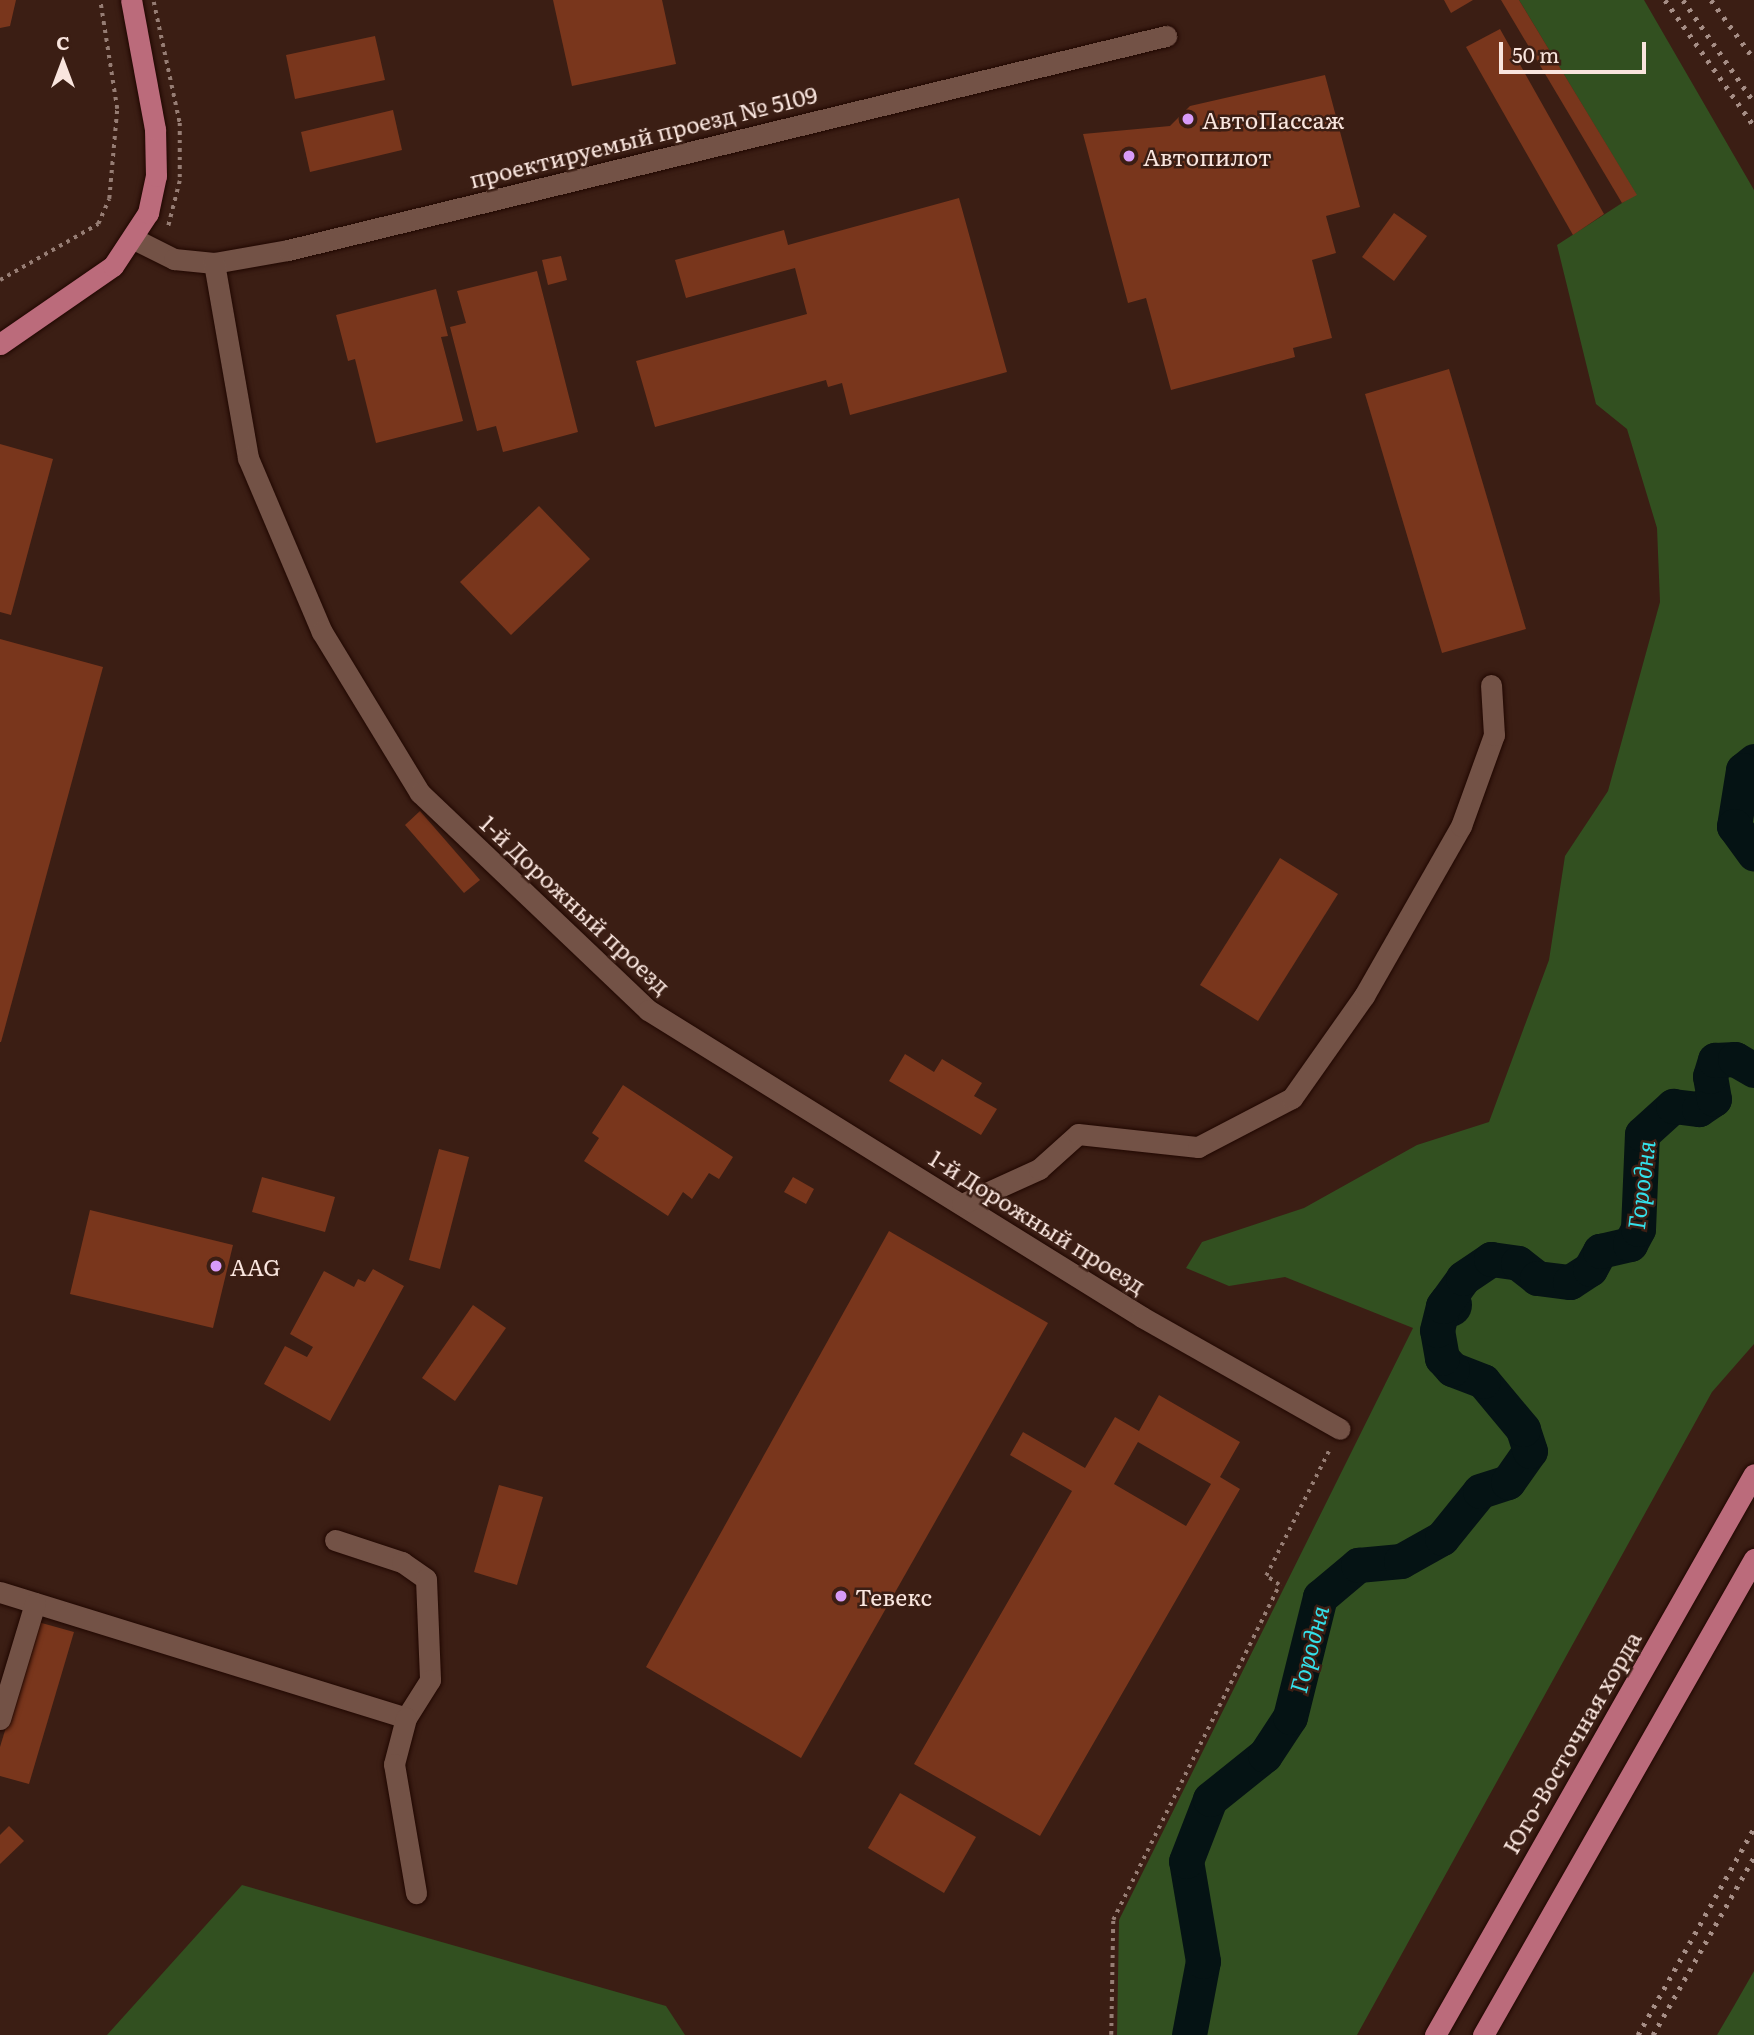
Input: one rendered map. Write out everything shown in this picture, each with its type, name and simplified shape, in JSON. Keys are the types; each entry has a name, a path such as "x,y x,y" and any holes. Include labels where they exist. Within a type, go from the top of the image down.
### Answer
{"main road":[{"path":"0,344 87,288 134,239 148,213 156,176 155,129 131,0"},
{"name":"Юго-Восточная хорда","path":"1434,2035 1754,1474"},
{"path":"1483,2035 1754,1559"}],"street":[{"name":"проектируемый проезд № 5109","path":"134,239 174,260 214,263 288,250 1166,36"},
{"name":"1-й Дорожный проезд","path":"214,263 248,458 322,632 420,793 648,1010 1142,1317 1340,1429"},
{"path":"962,1205 1039,1168 1078,1133 1198,1147 1293,1098 1364,996 1461,826 1494,735 1491,685"},
{"path":"335,1540 402,1562 426,1579 430,1680 406,1718 394,1764 416,1893"},
{"path":"0,1592 406,1718"},
{"path":"0,1718 35,1603"}],"path":[{"path":"0,280 98,224 109,199 117,109 100,0"},
{"path":"1111,2035 1113,1920 1279,1585 1266,1576 1340,1429"}],"green space":[{"path":"1519,0 1644,0 1754,190 1754,1344 1712,1392 1357,2035 1117,2035 1119,1920 1413,1328 1285,1277 1229,1286 1186,1268 1202,1242 1304,1208 1417,1145 1489,1122 1549,960 1565,856 1608,791 1660,602 1657,528 1627,429 1596,404 1557,245 1636,194"},
{"path":"242,1885 666,2006 685,2035 107,2035"},
{"path":"1754,1971 1754,2035 1717,2035 1734,2006"}],"shaded area":[{"path":"1450,1283 1459,1284 1466,1289 1471,1296 1471,1314 1466,1321 1459,1326 1450,1327 1441,1326 1434,1321 1429,1314 1428,1305 1429,1296 1434,1289 1441,1284"}],"building":[{"path":"0,0 16,0 10,26 0,28"},
{"path":"553,0 662,0 676,64 572,86"},
{"path":"1444,0 1473,0 1451,13"},
{"path":"1501,0 1519,0 1637,195 1622,203"},
{"path":"1500,29 1604,214 1573,235 1466,47"},
{"path":"375,36 385,80 295,99 286,55"},
{"path":"1325,75 1360,207 1326,216 1336,253 1312,260 1332,338 1293,348 1295,357 1171,390 1146,298 1128,303 1083,134 1170,126 1190,106"},
{"path":"393,110 402,150 310,172 301,132"},
{"path":"959,198 1007,372 850,415 842,383 828,387 826,380 655,427 636,361 807,314 795,268 686,298 675,260 784,230 788,245"},
{"path":"1394,213 1427,236 1394,281 1362,257"},
{"path":"561,256 567,280 548,285 542,260"},
{"path":"537,271 578,432 503,452 496,426 477,431 450,327 466,323 457,291"},
{"path":"436,289 448,336 441,337 463,421 376,443 355,359 348,361 336,315"},
{"path":"1449,369 1526,629 1442,653 1365,394"},
{"path":"0,444 53,459 11,615 0,612"},
{"path":"539,506 590,559 511,635 460,582"},
{"path":"0,639 103,667 1,1042 0,1042"},
{"path":"420,811 480,880 464,893 405,825"},
{"path":"1280,858 1338,894 1258,1021 1200,985"},
{"path":"905,1054 934,1072 942,1059 982,1083 974,1096 997,1109 981,1135 889,1081"},
{"path":"623,1085 733,1157 719,1179 709,1173 692,1199 683,1192 668,1216 584,1161 599,1138 592,1133"},
{"path":"439,1149 469,1157 440,1269 409,1260"},
{"path":"262,1177 335,1197 325,1232 252,1212"},
{"path":"793,1177 814,1189 806,1204 784,1192"},
{"path":"90,1210 233,1245 213,1328 70,1294"},
{"path":"889,1231 1048,1323 801,1758 646,1667"},
{"path":"373,1269 404,1286 330,1421 264,1384 285,1346 307,1357 313,1347 290,1334 324,1271 354,1287 358,1279 365,1282"},
{"path":"473,1305 506,1328 455,1401 422,1378"},
{"path":"1159,1395 1240,1442 1220,1477 1240,1489 1040,1836 914,1764 1072,1491 1010,1455 1023,1432 1085,1468 1115,1417 1139,1431","holes":["1138,1442 1211,1484 1186,1526 1114,1484"]},
{"path":"499,1485 543,1497 517,1585 474,1572"},
{"path":"38,1622 74,1632 29,1784 0,1776 0,1747"},
{"path":"900,1793 976,1837 944,1893 868,1848"},
{"path":"9,1826 24,1841 0,1864 0,1835"}],"waterway":[{"name":"Городня","path":"1754,761 1743,770 1734,826 1754,854"},
{"name":"Городня","path":"1189,2035 1203,1961 1186,1861 1210,1799 1265,1755 1290,1717 1320,1597 1358,1565 1401,1561 1442,1538 1480,1491 1508,1482 1530,1451 1523,1429 1483,1381 1452,1369 1442,1358 1437,1330 1443,1306 1463,1278 1491,1259 1518,1263 1537,1278 1570,1282 1590,1269 1600,1251 1630,1244 1638,1229 1642,1134 1673,1106 1699,1109 1714,1099 1710,1076 1715,1060 1735,1059 1754,1070"}],"railway":[{"path":"1665,0 1754,126"},
{"path":"1683,0 1754,102"},
{"path":"1711,0 1754,59"},
{"path":"1638,2035 1754,1828"},
{"path":"1653,2035 1754,1857"}],"place":[{"name":"АвтоПассаж","path":"1188,119"},
{"name":"Автопилот","path":"1129,156"},
{"name":"AAG","path":"216,1266"},
{"name":"Тевекс","path":"841,1596"}]}
